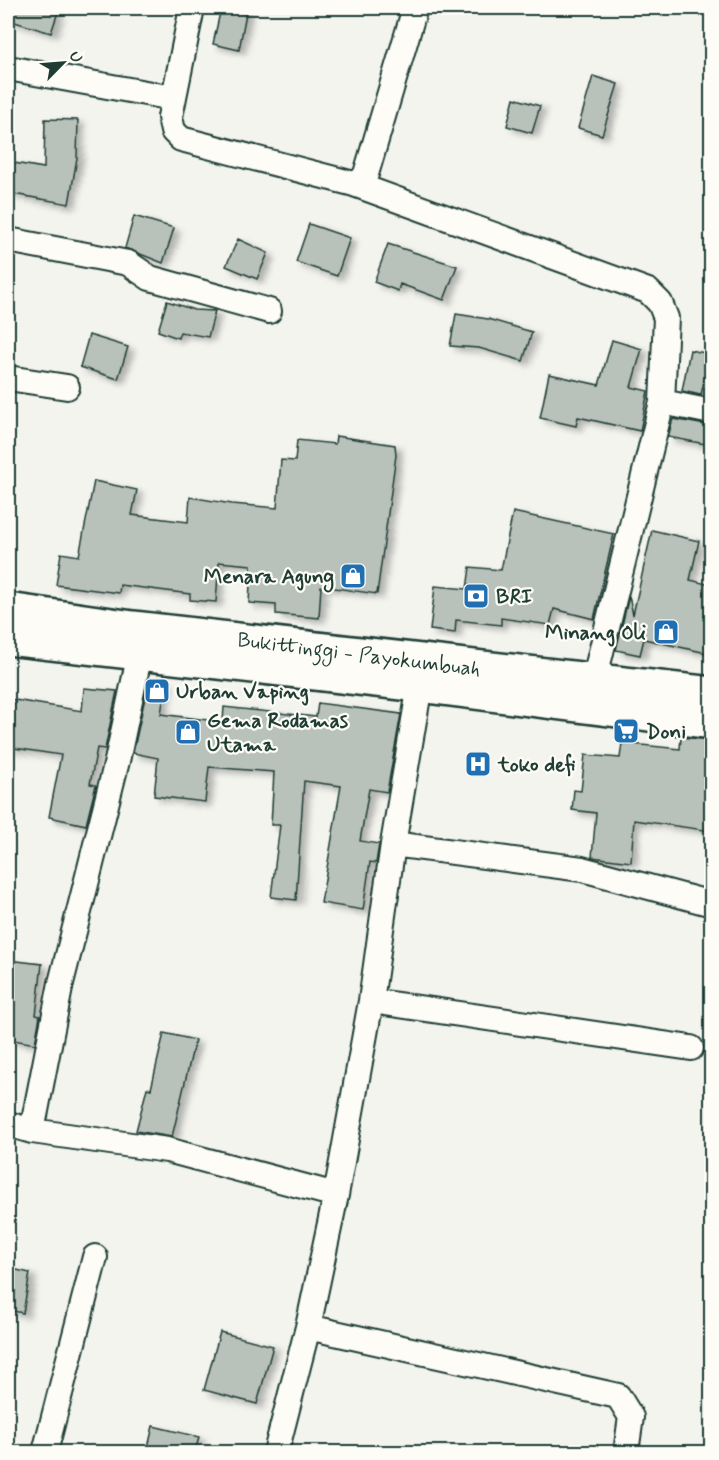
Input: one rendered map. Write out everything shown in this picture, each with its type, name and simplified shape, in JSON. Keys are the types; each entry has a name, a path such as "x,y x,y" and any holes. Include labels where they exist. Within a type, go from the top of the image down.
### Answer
{"highway":[{"name":"Bukittinggi - Payokumbuah","path":"8,610 133,628 711,694"},
{"name":"Bukittinggi - Payokumbuah","path":"8,638 420,685 711,722"}],"street":[{"path":"192,8 170,117 173,131 181,139 354,184 648,291 660,303 666,318 662,402 594,681"},
{"path":"354,184 362,180 366,174 415,8"},
{"path":"8,68 173,98"},
{"path":"8,240 128,263 150,278 268,311"},
{"path":"8,378 67,387"},
{"path":"662,402 711,412"},
{"path":"32,1131 61,983 117,761 140,653"},
{"path":"276,1452 308,1327 336,1195 371,1001 393,844 420,685"},
{"path":"393,844 582,869 711,904"},
{"path":"371,1001 691,1048"},
{"path":"8,1124 32,1131 167,1150 336,1195"},
{"path":"45,1452 95,1257"},
{"path":"308,1327 618,1396 631,1417 626,1452"}],"building":[{"path":"8,8 42,8 58,12 51,33 8,20"},
{"path":"221,8 247,8 239,50 213,44"},
{"path":"593,76 618,84 602,135 578,128"},
{"path":"514,98 540,106 532,133 507,126"},
{"path":"45,119 78,120 77,158 69,204 8,193 8,162 44,168"},
{"path":"134,216 174,228 163,263 125,248"},
{"path":"309,224 350,238 337,276 296,262"},
{"path":"238,239 268,253 257,279 226,266"},
{"path":"388,244 457,266 444,300 400,284 398,291 374,282"},
{"path":"167,301 194,310 215,311 208,337 180,332 178,338 158,331"},
{"path":"456,314 488,319 532,332 523,361 479,348 450,346"},
{"path":"89,335 128,347 118,379 80,367"},
{"path":"612,340 642,349 631,387 648,391 640,431 578,417 576,426 540,418 549,374 599,385"},
{"path":"690,350 710,354 701,395 682,391"},
{"path":"673,419 711,426 711,445 668,437"},
{"path":"336,436 395,445 396,455 377,594 321,586 319,618 276,614 276,605 249,603 251,565 219,562 216,602 190,600 190,594 120,585 119,593 56,585 61,553 79,556 94,481 137,490 132,515 188,522 190,497 277,508 281,460 295,461 297,440 335,444"},
{"path":"513,512 614,534 594,619 554,609 550,625 501,618 501,625 456,620 455,633 430,630 435,586 467,589 470,567 501,570"},
{"path":"652,530 699,541 690,580 711,585 711,654 644,639 640,655 616,650 629,596 633,615"},
{"path":"149,679 166,682 161,714 223,722 224,707 316,717 318,703 401,714 387,792 369,789 360,841 379,844 376,863 370,862 363,910 321,903 341,786 304,781 296,900 271,897 280,825 271,825 274,772 209,767 205,802 154,796 158,758 133,753"},
{"path":"84,688 117,691 105,749 97,748 90,784 96,785 86,825 49,817 61,755 8,747 8,699 82,711"},
{"path":"681,737 711,740 711,831 634,820 631,862 592,857 596,813 572,810 574,790 581,791 585,755 620,758 622,743 680,749"},
{"path":"8,960 42,964 36,1015 40,1016 35,1044 8,1039"},
{"path":"164,1033 195,1040 172,1137 136,1131 147,1088 151,1089"},
{"path":"8,1268 30,1273 23,1313 8,1310"},
{"path":"220,1332 273,1346 257,1404 204,1390"},
{"path":"153,1426 199,1437 195,1452 147,1452"}],"place":[{"name":"Menara Agung","path":"353,576"},
{"name":"BRI","path":"476,596"},
{"name":"Minang Oli","path":"666,632"},
{"name":"Urban Vaping","path":"157,691"},
{"name":"Doni","path":"626,731"},
{"name":"Gema Rodamas Utama","path":"188,732"},
{"name":"toko defi","path":"478,764"}]}
